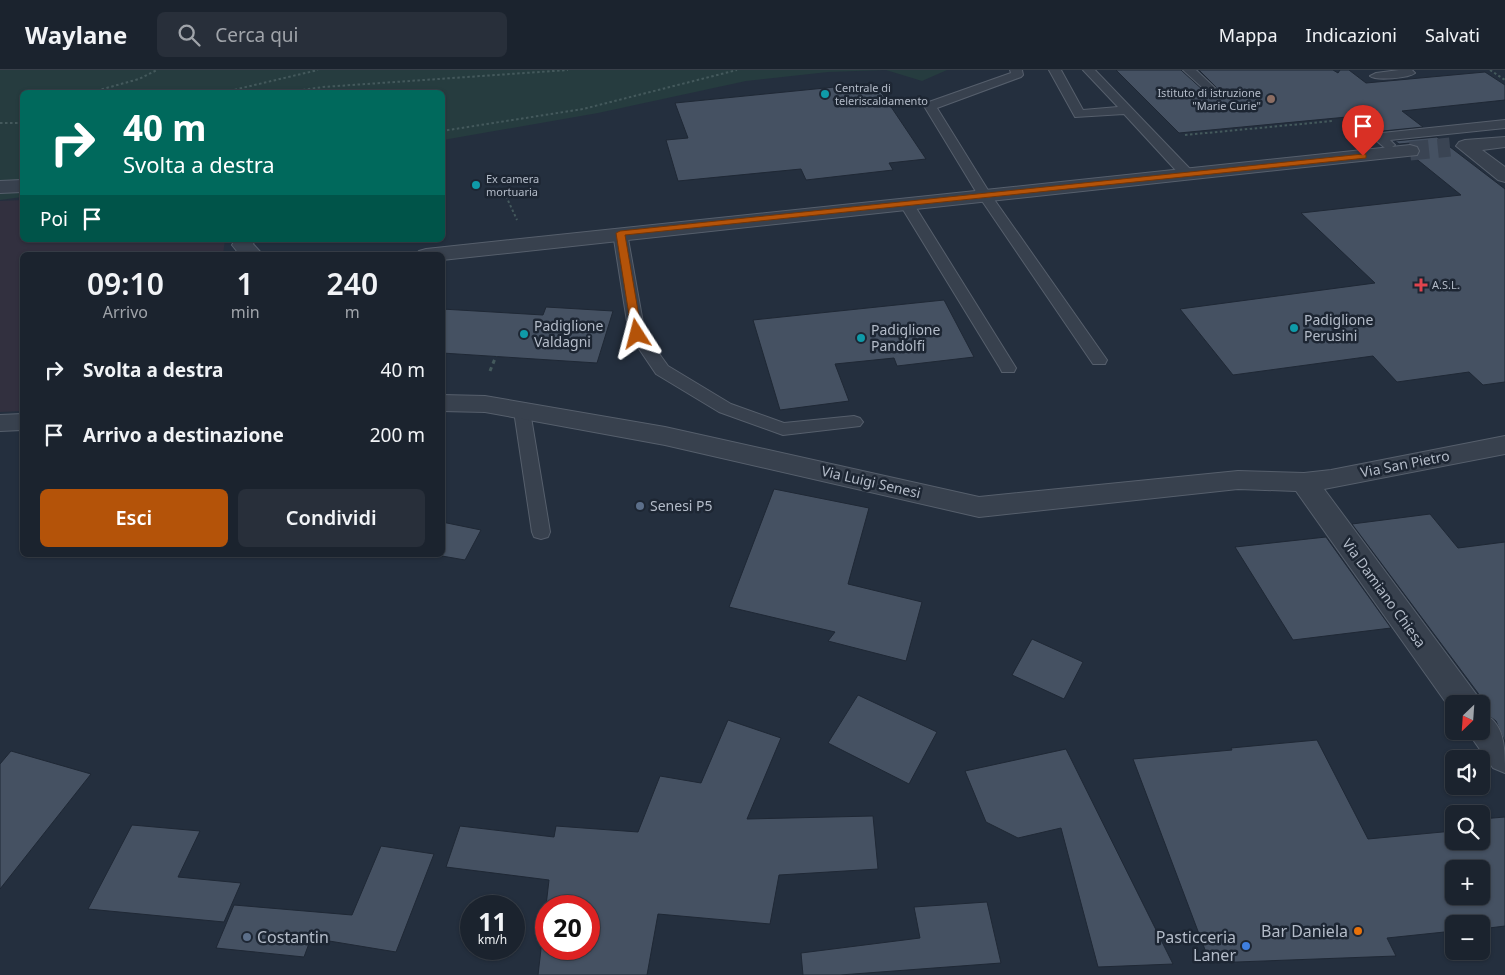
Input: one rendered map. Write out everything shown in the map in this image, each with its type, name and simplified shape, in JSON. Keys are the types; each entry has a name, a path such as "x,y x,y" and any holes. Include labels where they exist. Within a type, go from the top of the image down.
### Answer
{"street":[{"path":"1505,142 1457,146 1505,176"},
{"path":"445,253 1404,152"},
{"path":"0,187 20,186"},
{"path":"244,242 242,244 249,252"},
{"name":"Via Luigi Senesi","path":"445,403 485,404 664,436 979,507 1238,480 1304,482"},
{"path":"0,423 20,422"},
{"name":"Via San Pietro","path":"1304,482 1332,479 1505,445"},
{"name":"Via Damiano Chiesa","path":"1304,482 1458,695"},
{"path":"1490,738 1505,758"}],"lane":[{"path":"1016,70 1017,75 930,106 985,195 1100,360"},
{"path":"1055,70 1079,114 1128,110"},
{"path":"1089,70 1187,174"},
{"path":"1189,70 1209,88"},
{"path":"1376,76 1409,73 1405,70"},
{"path":"1356,117 1379,137 1404,152"},
{"path":"1379,137 1505,124"},
{"path":"906,203 1008,368"},
{"path":"620,233 637,334 662,370 725,408 783,429 854,422"},
{"path":"522,411 541,532"}],"path":[{"path":"99,90 139,79 157,70"},
{"path":"233,90 318,70"},
{"path":"302,90 568,70"},
{"path":"445,131 583,109 737,70"},
{"path":"1490,70 1505,80"},
{"path":"1499,81 1505,80"},
{"path":"1155,138 1356,117"},
{"path":"0,123 20,123"},
{"path":"490,371 496,356"}],"shaded area":[{"path":"20,200 20,242 225,242 223,252 20,252 20,411 0,412 0,201"}],"green space":[{"path":"0,70 885,70 828,72 746,81 598,113 445,140 445,90 20,90 20,197 0,200"},
{"path":"886,70 947,70 922,81"}],"building":[{"path":"1116,70 1181,70 1204,91 1209,93 1216,90 1216,87 1199,70 1333,70 1338,73 1340,70 1349,70 1366,83 1485,72 1505,85 1505,100 1402,111 1423,127 1383,131 1355,110 1349,112 1347,117 1179,133"},
{"path":"875,83 926,159 889,163 893,170 806,180 801,169 678,181 666,140 688,138 675,103"},
{"path":"1437,137 1505,189 1505,382 1483,385 1469,372 1397,382 1373,356 1233,375 1180,309 1375,283 1301,213 1461,195 1414,157 1419,156 1421,152 1418,145 1410,143 1399,144 1395,141"},
{"name":"Padiglione Pandolfi","path":"944,300 974,357 897,366 894,358 835,364 849,401 780,410 753,320"},
{"name":"Padiglione Valdagni","path":"546,307 613,311 597,363 445,353 445,309 543,315"},
{"path":"774,489 869,508 848,584 922,602 906,661 828,641 835,632 729,607"},
{"path":"1430,514 1458,548 1505,542 1505,742 1496,721 1490,717 1490,695 1479,695 1352,524"},
{"path":"445,523 481,530 465,560 445,557"},
{"path":"1326,537 1391,628 1293,640 1235,547"},
{"path":"1032,639 1083,662 1064,699 1012,675"},
{"path":"858,695 937,732 909,784 828,743"},
{"path":"728,720 781,738 747,819 873,816 878,869 779,875 770,924 658,914 647,975 538,975 540,960 600,960 600,895 547,895 549,880 446,867 460,826 554,837 556,826 638,832 660,776 701,783"},
{"path":"1317,740 1368,839 1445,832 1445,850 1490,850 1490,818 1505,817 1505,926 1490,928 1490,915 1445,915 1445,932 1387,938 1396,956 1210,963 1133,759 1232,750 1231,748"},
{"path":"1066,749 1173,964 1098,967 1061,828 1018,838 986,822 965,771"},
{"path":"11,751 91,774 0,889 0,764"},
{"path":"132,825 200,831 178,877 241,883 224,922 88,909"},
{"path":"381,846 434,854 396,952 311,938 304,957 216,948 234,905 352,915"},
{"path":"987,902 1001,963 840,975 803,975 801,953 920,938 914,907"}],"tunnel":[{"path":"1410,151 1450,147"}],"place":[{"name":"Centrale di teleriscaldamento","path":"825,94"},
{"name":"Istituto di istruzione \"Marie Curie\"","path":"1271,99"},
{"name":"Ex camera mortuaria","path":"476,185"},
{"name":"A.S.L.","path":"1421,285"},
{"name":"Padiglione Perusini","path":"1294,328"},
{"name":"Padiglione Valdagni","path":"524,334"},
{"name":"Padiglione Pandolfi","path":"861,338"},
{"name":"Senesi P5","path":"640,506"},
{"name":"Bar Daniela","path":"1358,931"},
{"name":"Costantin","path":"247,937"},
{"name":"Pasticceria Laner","path":"1246,946"}],"route":[{"path":"637,334 620,233 1363,156"}]}
